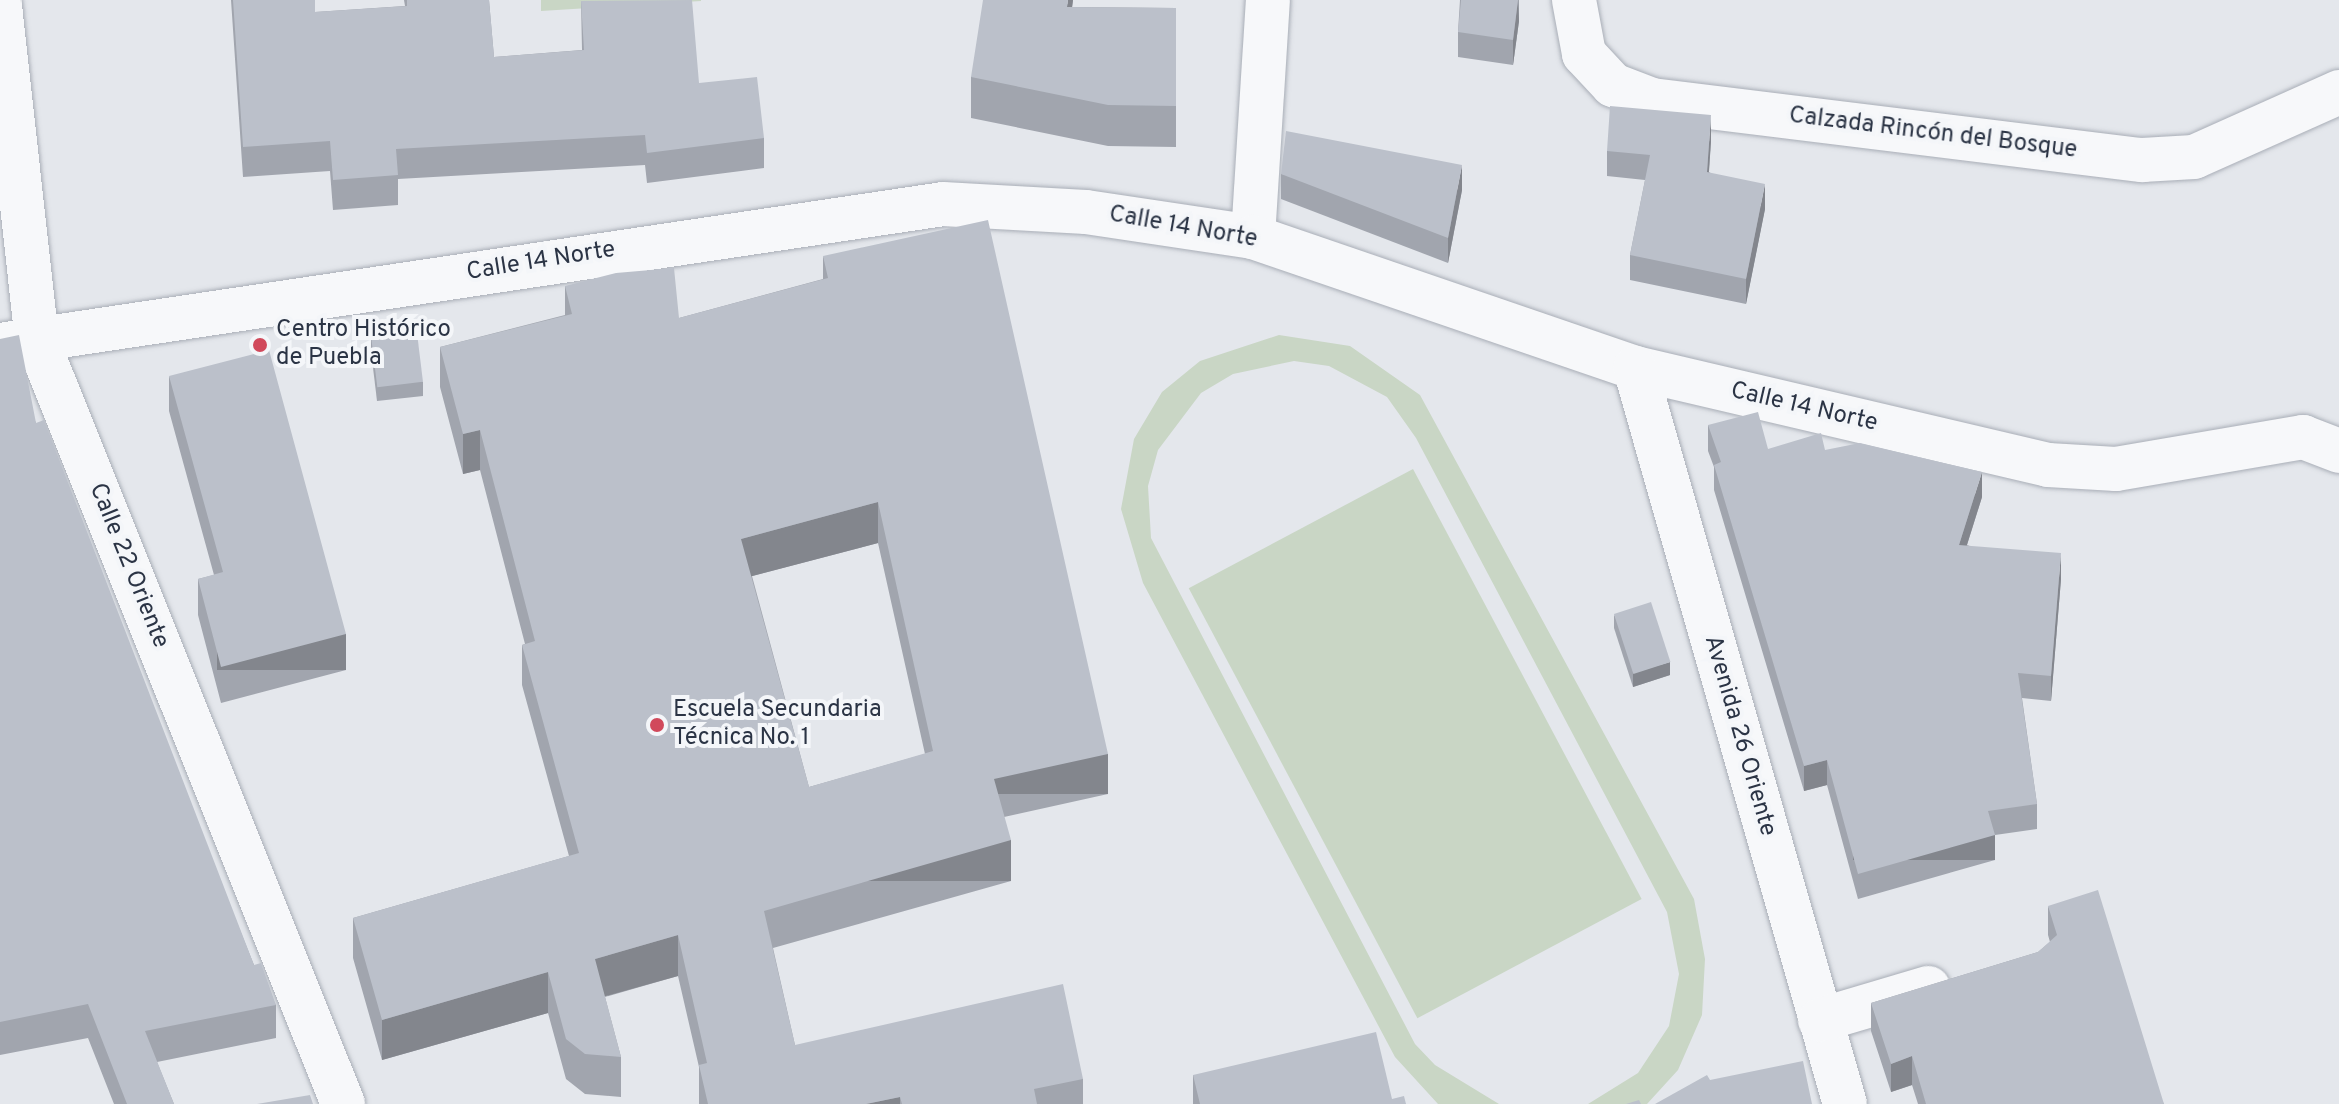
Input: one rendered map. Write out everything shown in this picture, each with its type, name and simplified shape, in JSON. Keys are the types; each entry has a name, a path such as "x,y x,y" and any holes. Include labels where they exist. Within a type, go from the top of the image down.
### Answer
{"street":[{"path":"1253,237 1268,0"},
{"name":"Calzada Rincón del Bosque","path":"1574,0 1584,54 1613,85 1652,100 2110,156 2194,157 2339,92"},
{"name":"Calle 22 Oriente","path":"0,6 18,342 343,1104"},
{"name":"Calle 14 Norte","path":"18,342 943,204 1086,212 1253,237 1635,368 2048,465 2116,469 2327,436"},
{"name":"Avenida 26 Oriente","path":"1635,368 1845,1104"},
{"path":"1820,1020 1970,975"}],"green space":[{"path":"541,0 701,0 701,1 541,11"},
{"path":"1279,335 1350,346 1420,395 1694,899 1705,959 1702,1015 1678,1070 1647,1104 1588,1104 1638,1073 1669,1026 1679,974 1667,912 1416,438 1387,397 1329,366 1294,361 1233,374 1201,393 1158,450 1148,486 1151,538 1415,1044 1435,1065 1499,1104 1438,1104 1395,1057 1143,583 1121,509 1134,439 1162,392 1200,361"},
{"path":"1413,469 1642,899 1417,1018 1189,588"}],"building":[{"path":"233,0 315,0 315,12 407,6 407,0 489,0 494,57 584,50 581,1 692,0 699,83 757,77 764,138 647,153 645,135 396,149 398,175 333,180 330,141 243,147"},
{"path":"983,0 1068,0 1067,7 1176,8 1176,106 1108,105 971,77"},
{"path":"1461,0 1518,0 1513,40 1458,32"},
{"path":"1610,106 1711,115 1707,172 1765,184 1746,279 1630,255 1650,155 1607,151"},
{"path":"1286,131 1462,165 1448,238 1281,174"},
{"path":"988,220 1108,754 994,779 1011,840 764,911 795,1045 1063,984 1083,1079 1034,1089 1037,1104 902,1104 900,1097 866,1104 708,1104 699,1065 707,1063 678,935 595,959 621,1057 585,1054 566,1039 548,972 382,1020 353,918 579,853 522,645 535,641 480,430 463,434 440,347 572,314 565,286 616,273 674,268 679,318 828,278 823,256","holes":["878,502 933,751 809,787 741,539"]},
{"path":"417,333 423,382 377,387 371,339"},
{"path":"19,335 36,423 44,420 254,965 261,963 276,1005 145,1031 174,1104 127,1104 88,1004 0,1022 0,339"},
{"path":"269,350 346,634 221,667 198,579 223,572 169,376"},
{"path":"1758,412 1768,449 1821,433 1825,450 1860,443 1982,472 1959,545 2061,553 2051,676 2018,673 2037,804 1988,811 1995,835 1858,874 1827,760 1804,766 1714,465 1721,462 1708,425"},
{"path":"1651,602 1670,662 1633,674 1614,614"},
{"path":"2098,890 2164,1104 1926,1104 1912,1056 1891,1064 1871,1003 2038,952 2057,935 2048,906"},
{"path":"1376,1032 1392,1099 1404,1096 1406,1104 1200,1104 1193,1075"},
{"path":"1803,1061 1812,1104 1655,1104 1707,1075 1710,1080"},
{"path":"310,1095 313,1104 257,1104"}],"place":[{"name":"Centro Histórico de Puebla","path":"260,345"},
{"name":"Escuela Secundaria Técnica No. 1","path":"657,725"}]}
